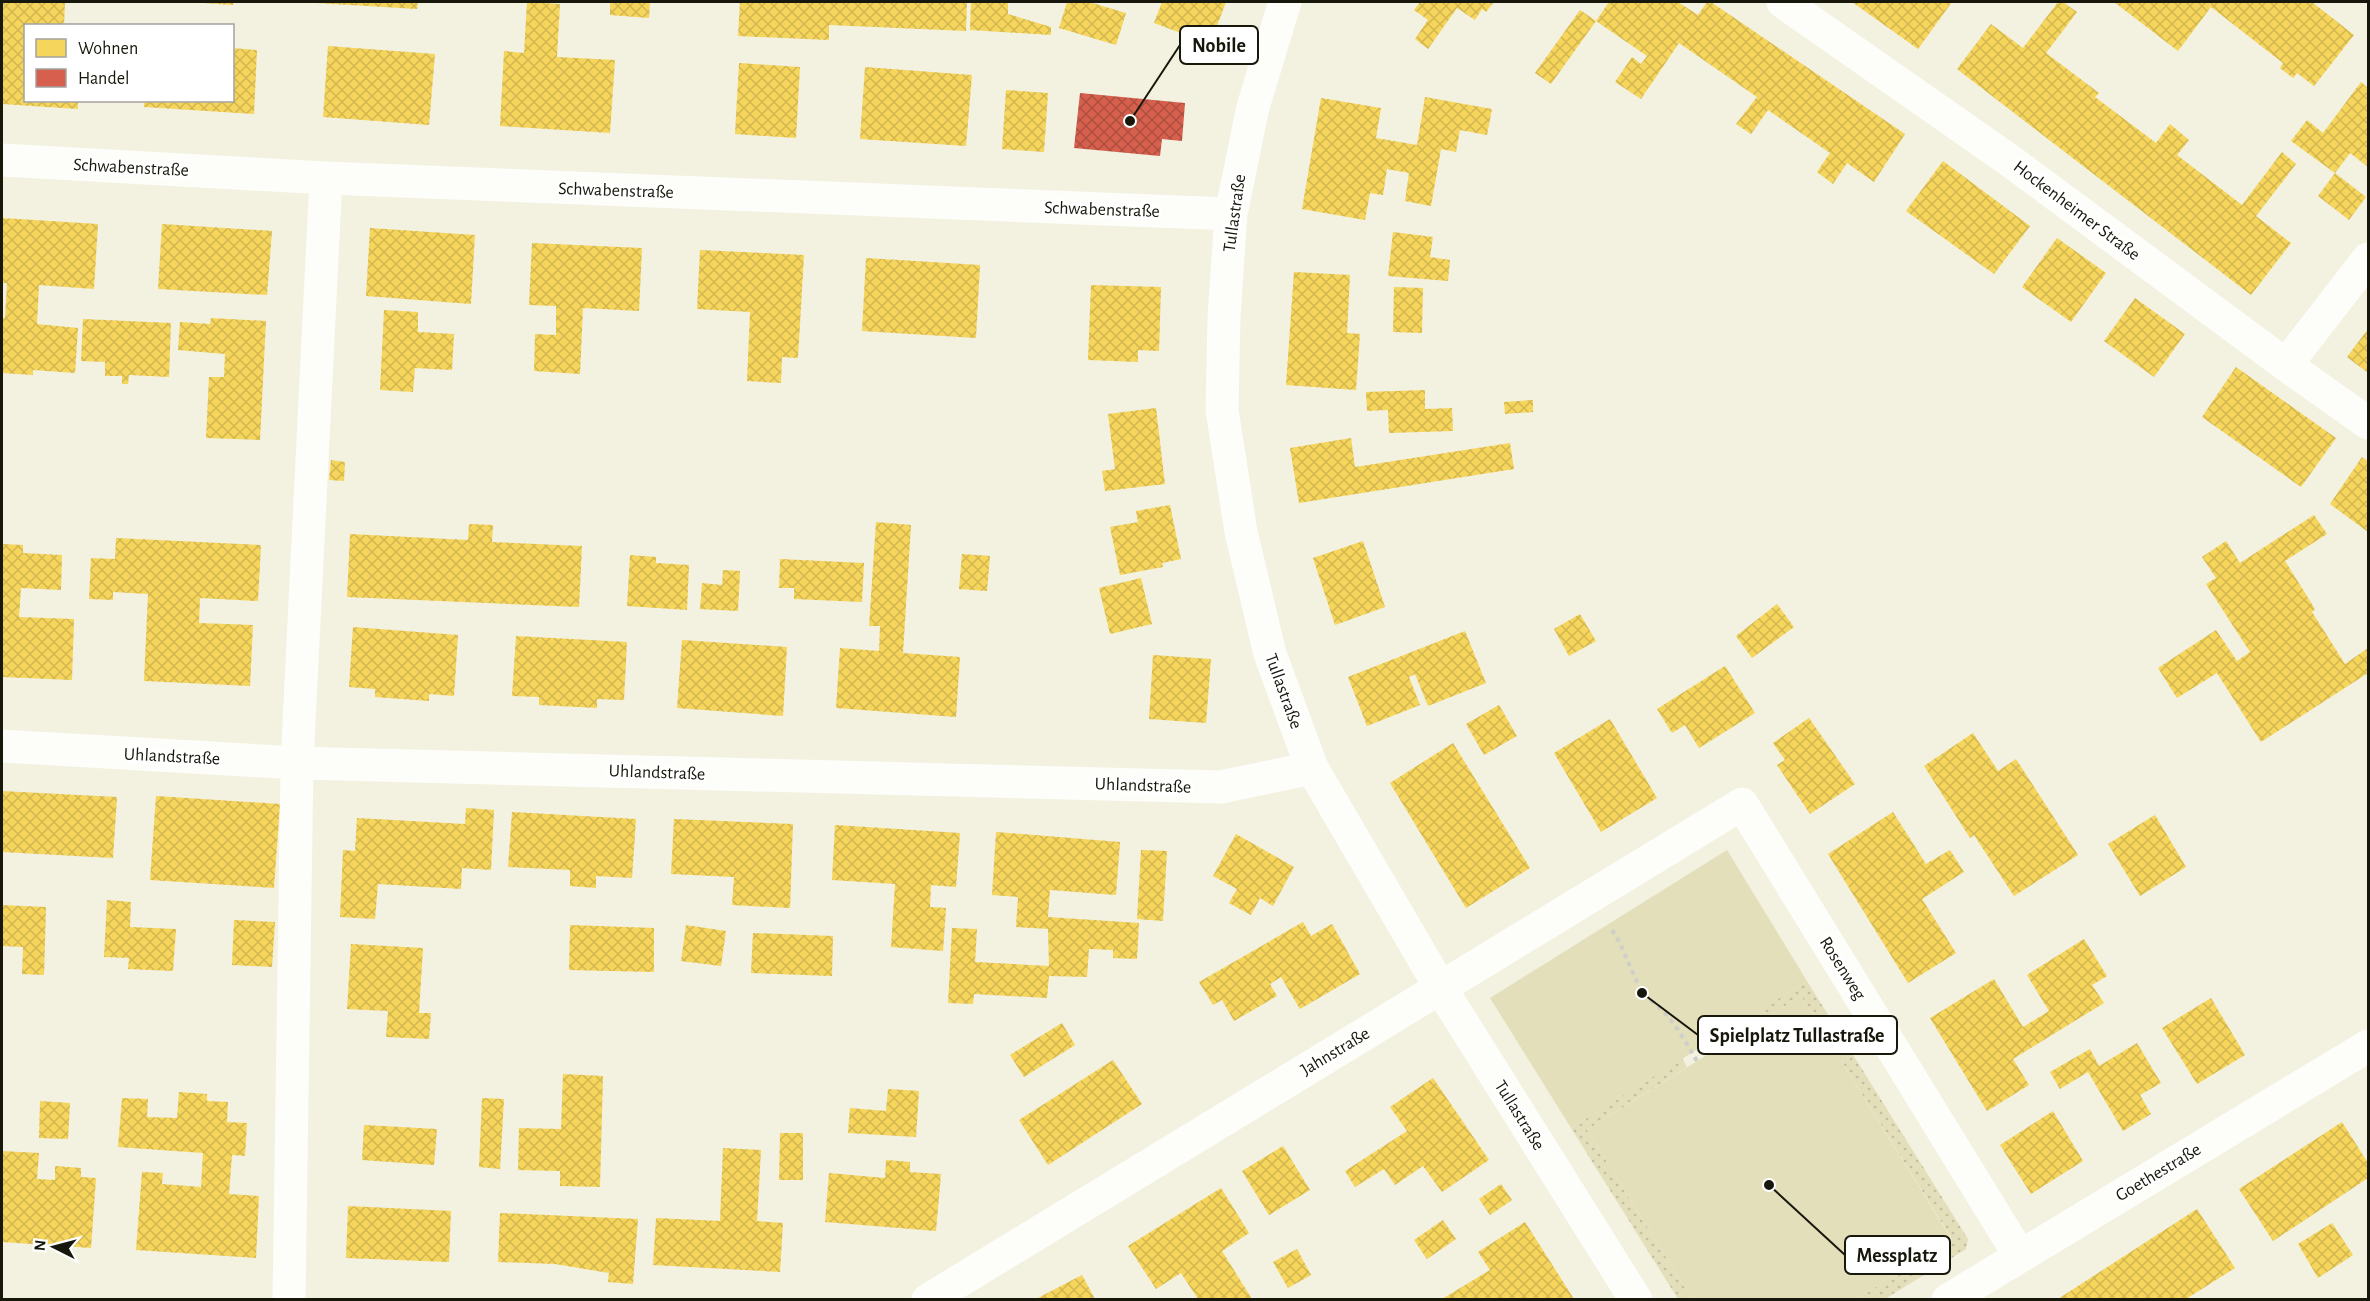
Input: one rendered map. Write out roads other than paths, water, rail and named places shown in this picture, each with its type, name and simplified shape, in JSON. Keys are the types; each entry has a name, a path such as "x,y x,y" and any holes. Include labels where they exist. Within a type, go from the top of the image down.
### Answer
{"street":[{"name":"Tullastraße","path":"1285,2 1253,107 1231,214 1224,317 1222,410 1240,532 1270,654 1312,768 1440,987 1636,1299"},
{"name":"Hockenheimer Straße","path":"1783,2 2009,160 2368,423"},
{"name":"Schwabenstraße","path":"2,160 326,178 1231,214"},
{"path":"289,1299 297,763 326,178"},
{"path":"2286,365 2368,259"},
{"name":"Uhlandstraße","path":"2,746 297,763 1221,787 1312,768"},
{"name":"Jahnstraße","path":"928,1299 1742,804"},
{"name":"Rosenweg","path":"1742,804 2020,1256"},
{"name":"Goethestraße","path":"1948,1299 2368,1046"}],"place":[{"name":"Nobile","path":"1130,121"},
{"name":"Spielplatz Tullastraße","path":"1642,993"},
{"name":"Messplatz","path":"1769,1185"}]}
